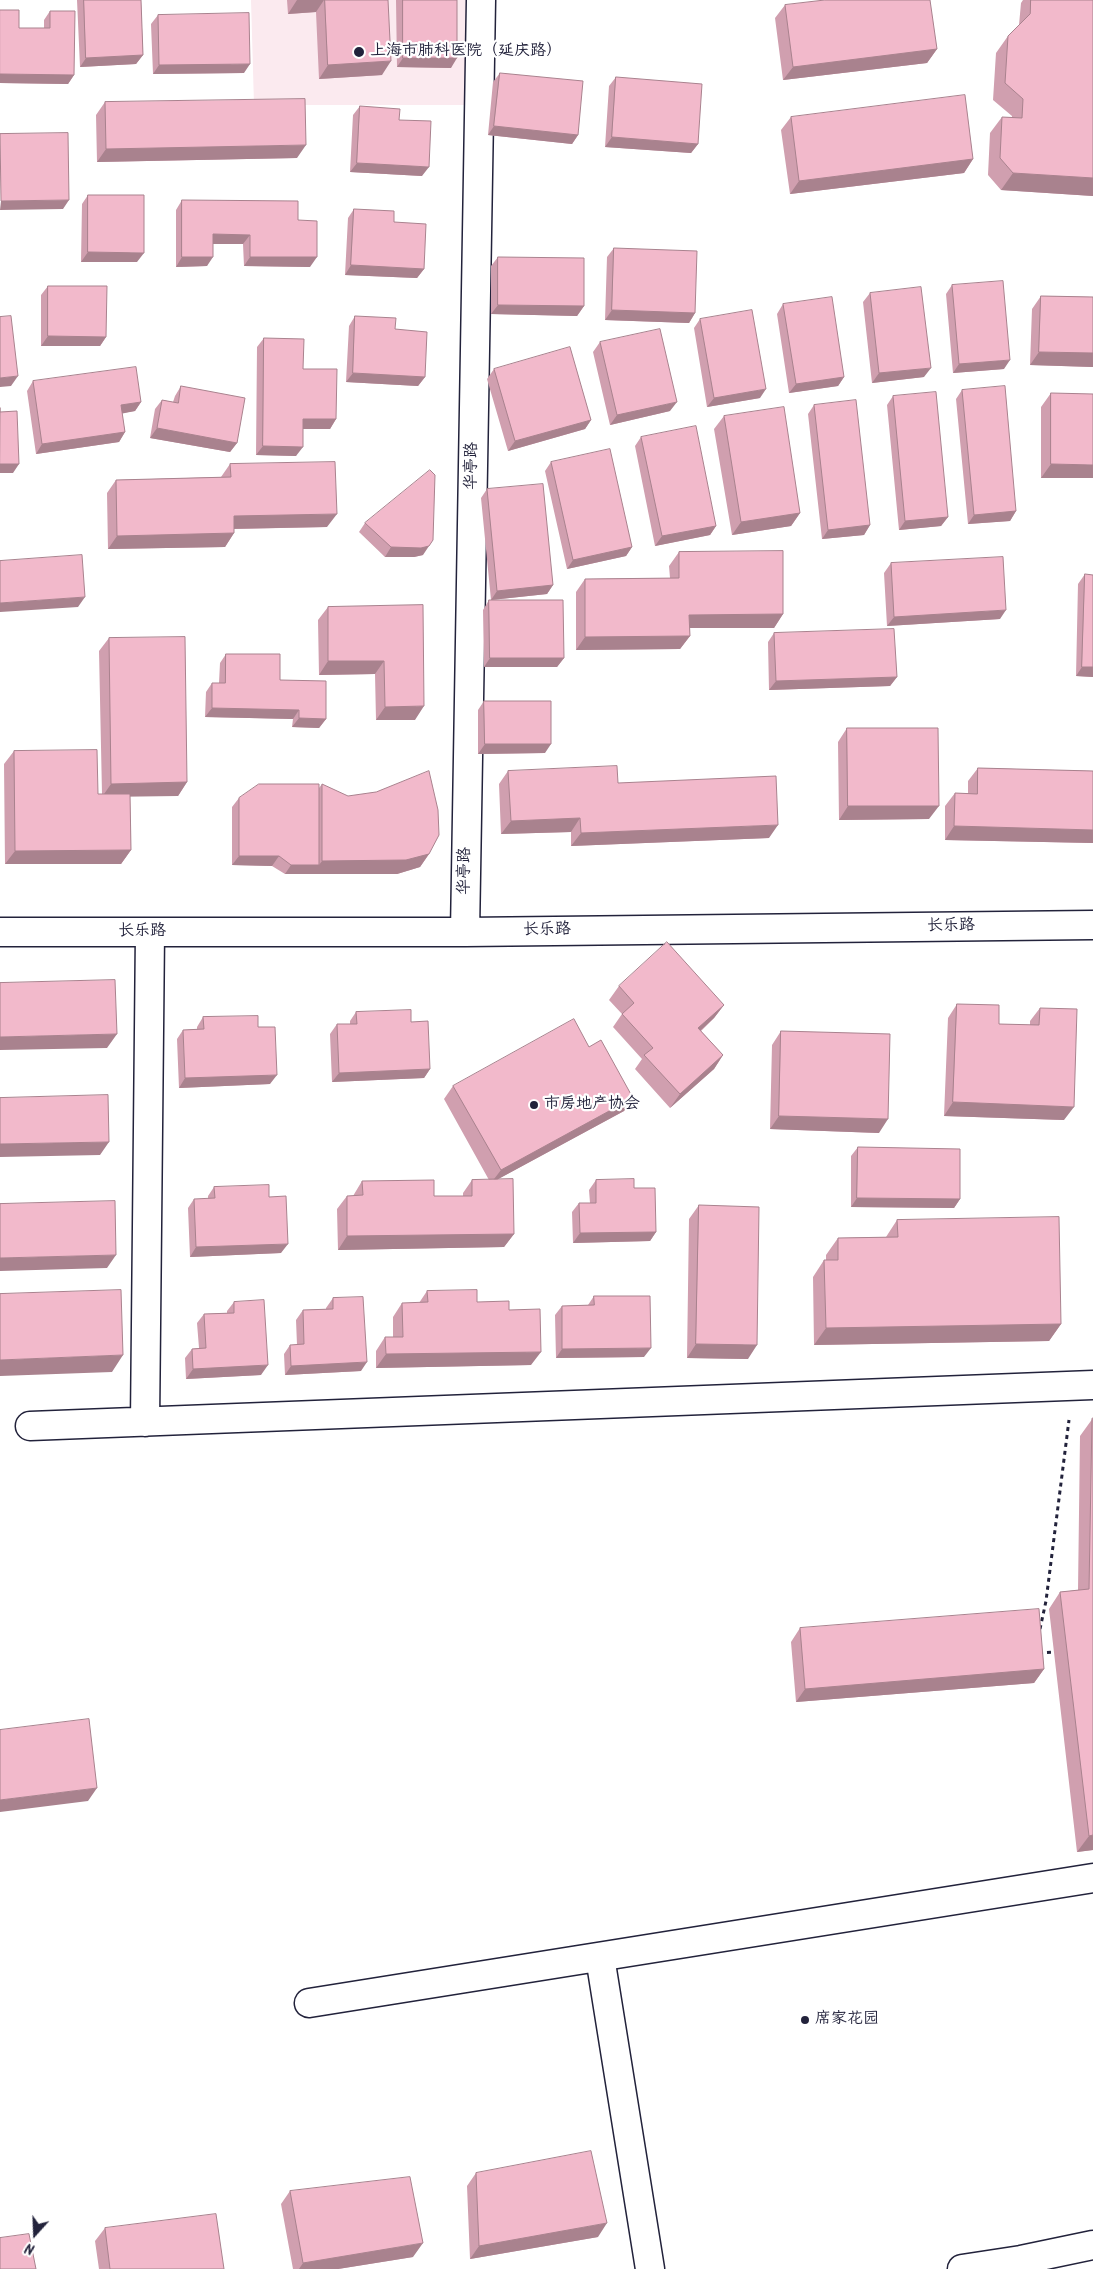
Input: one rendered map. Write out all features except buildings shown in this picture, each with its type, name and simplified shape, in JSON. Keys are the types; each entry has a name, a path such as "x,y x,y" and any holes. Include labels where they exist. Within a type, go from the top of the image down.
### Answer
{"street":[{"name":"华亭路","path":"465,932 481,0"},
{"name":"长乐路","path":"0,932 465,932 1093,925"},
{"path":"144,1422 150,932"},
{"path":"30,1426 1093,1385"},
{"path":"309,2004 1093,1878"},
{"path":"600,1957 650,2269"},
{"path":"962,2269 1021,2260 1093,2245"}],"path":[{"path":"1038,1636 1046,1601 1068,1421 1072,1414"},
{"path":"1036,1645 1035,1653 1064,1652"}],"shaded area":[{"name":"上海市肺科医院（延庆路）","path":"251,0 468,0 465,105 254,105"}],"place":[{"name":"上海市肺科医院（延庆路）","path":"359,52"},
{"name":"市房地产协会","path":"534,1105"},
{"name":"席家花园","path":"805,2020"}]}
